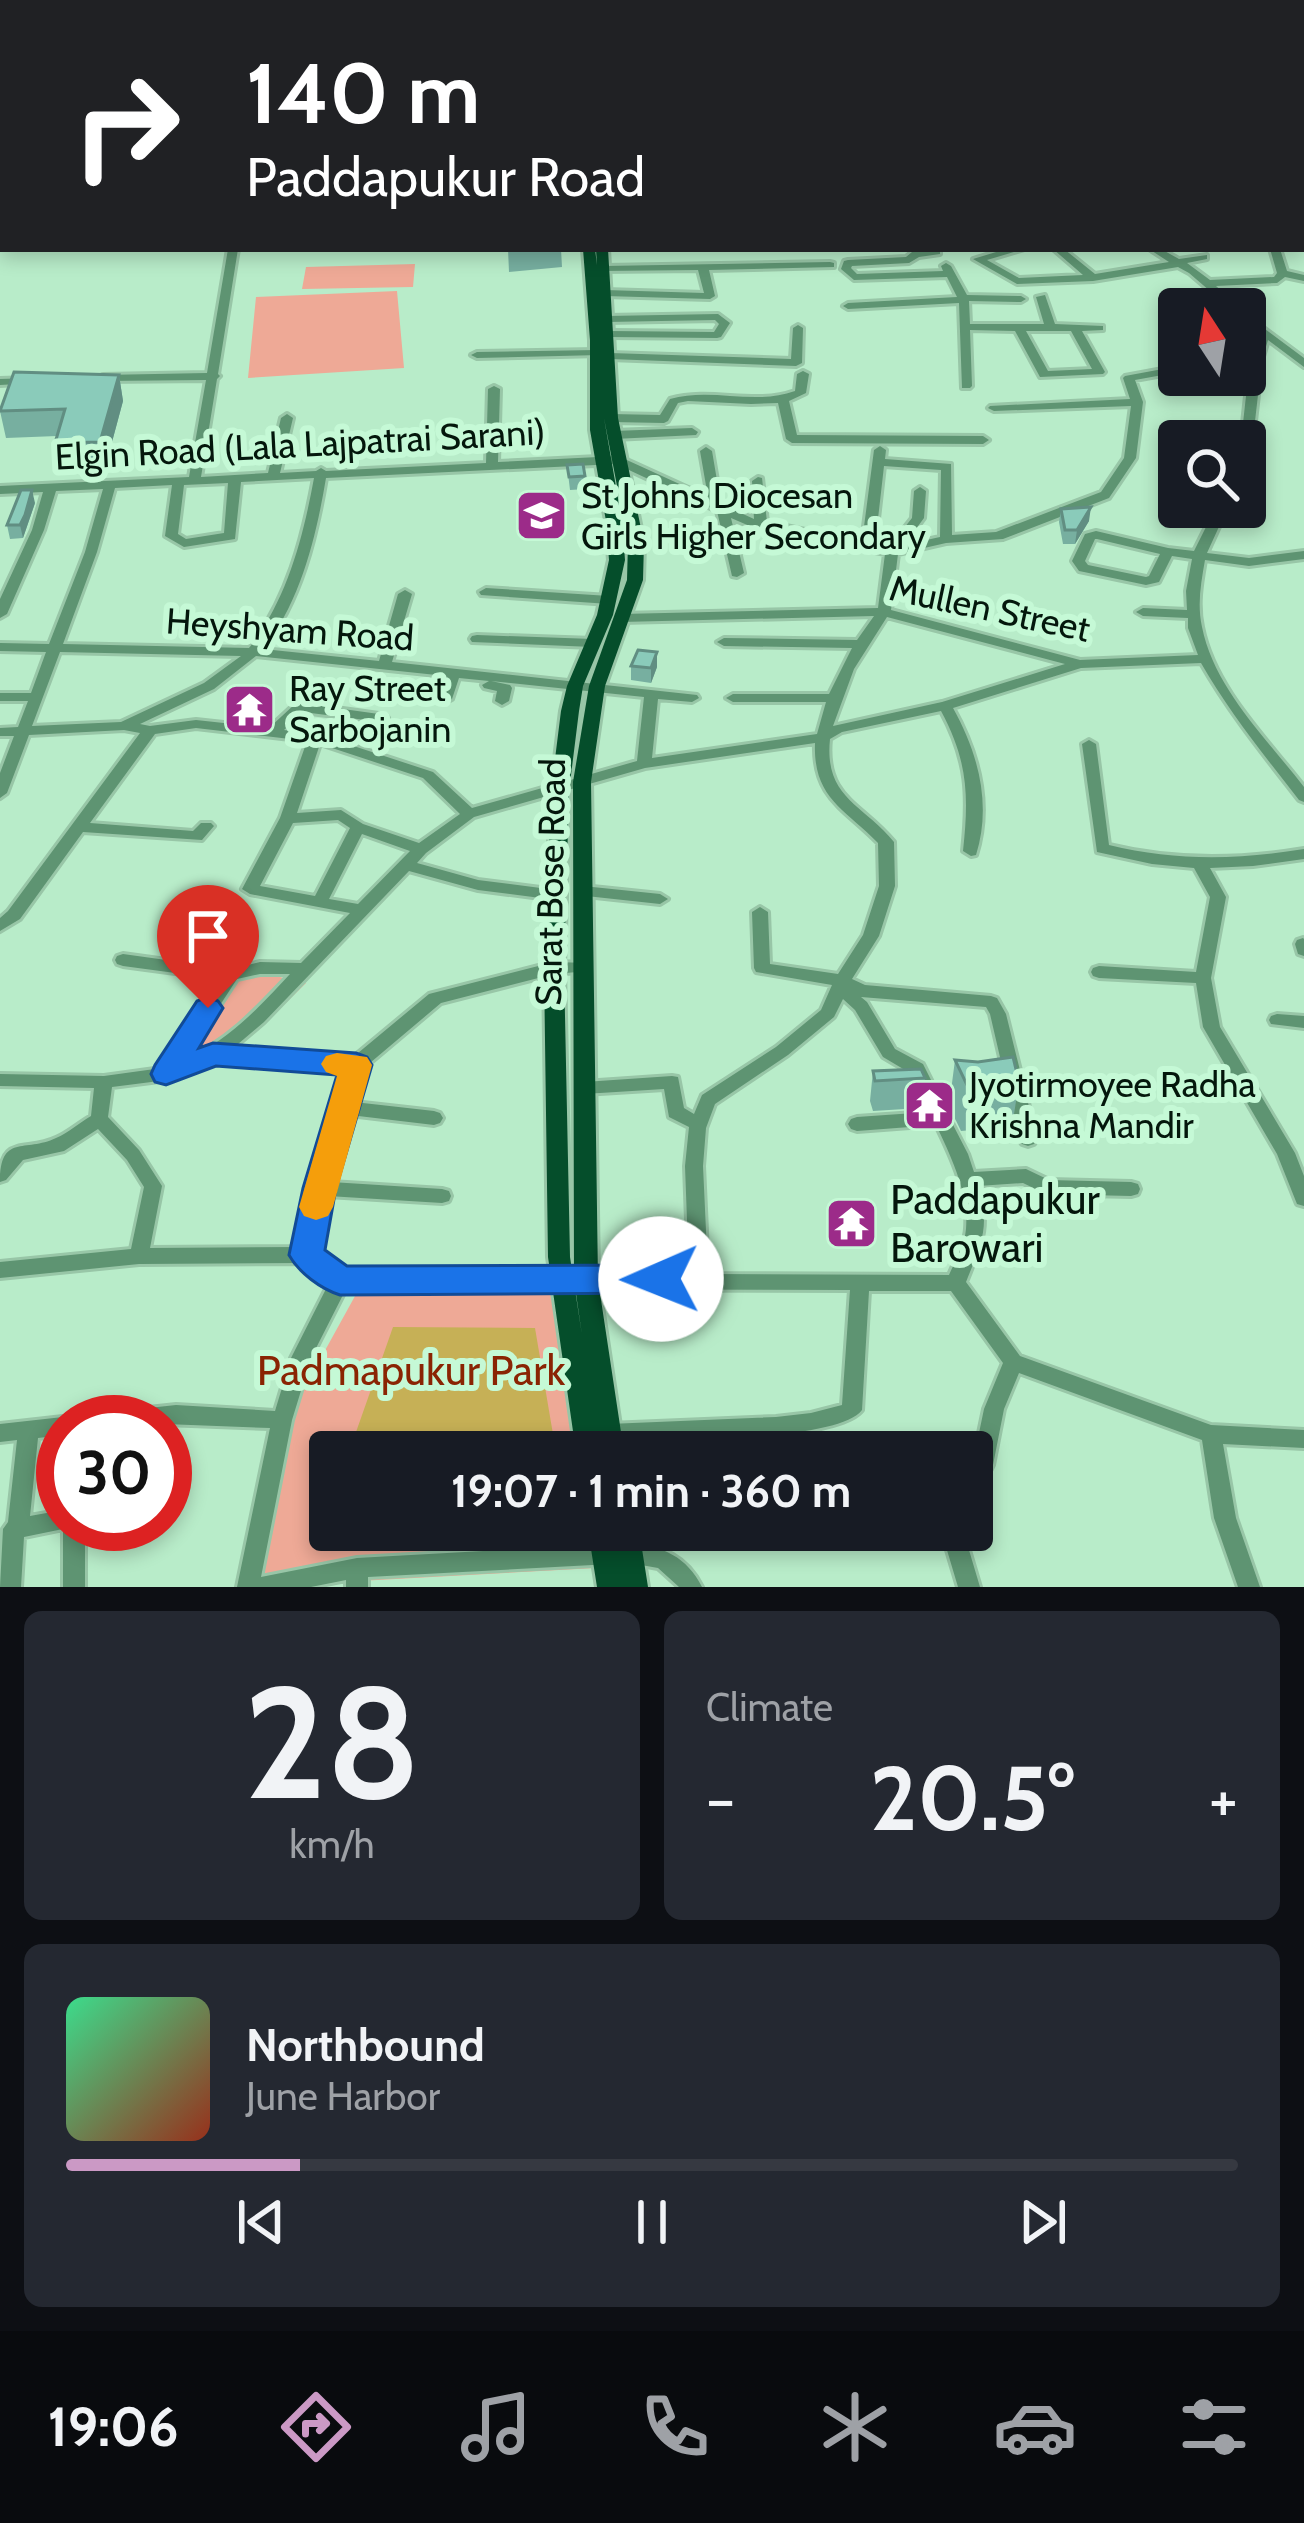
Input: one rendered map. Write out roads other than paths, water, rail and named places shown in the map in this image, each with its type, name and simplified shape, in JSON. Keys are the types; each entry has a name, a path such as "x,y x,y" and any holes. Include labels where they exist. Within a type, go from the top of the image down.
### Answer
{"main road":[{"path":"586,1431 554,968 560,791 592,643 610,600 616,560 610,460 597,430 603,354 589,252"},
{"name":"Sarat Bose Road","path":"602,252 605,293 615,326 603,354 614,435 610,460 636,543 635,580 586,686 584,1088 574,1280 607,1431"},
{"path":"610,1587 615,1551"},
{"path":"620,1551 635,1587"}],"street":[{"path":"233,252 214,376 171,536 184,543 230,536 235,478"},
{"path":"926,252 910,260 859,260 847,268 854,277 951,274"},
{"path":"936,252 964,298 966,386"},
{"path":"1007,252 978,259 1013,280 1093,278 1208,261"},
{"path":"1062,252 1093,278"},
{"path":"1159,252 1214,288"},
{"path":"1276,252 1282,273"},
{"path":"604,268 830,265"},
{"path":"605,293 710,296 703,268"},
{"path":"1209,283 1273,281 1282,273"},
{"path":"1282,273 1304,278"},
{"path":"1041,297 1051,328"},
{"path":"848,303 1021,298"},
{"path":"718,317 725,323 717,334 615,326 718,317"},
{"path":"964,327 1099,328"},
{"path":"477,355 603,354 796,363 798,328"},
{"path":"1021,329 1044,375 1099,372 1075,328"},
{"path":"1266,336 1304,364"},
{"path":"610,460 761,525 868,548 892,552 946,538 998,536 1105,496 1130,458 1137,401 1129,378 1158,373"},
{"path":"611,418 664,418 682,397 783,401 800,393 803,374"},
{"path":"97,378 214,376"},
{"path":"0,382 38,381"},
{"path":"493,462 494,389"},
{"path":"783,401 792,440 983,440"},
{"path":"994,408 1137,401"},
{"path":"273,476 286,418"},
{"path":"614,435 692,433"},
{"path":"706,451 737,573"},
{"path":"868,548 879,456 947,467 946,538"},
{"name":"Elgin Road (Lala Lajpatrai Sarani)","path":"0,490 493,462 610,460"},
{"path":"124,726 214,680 253,652 303,553 321,472"},
{"path":"758,481 761,525"},
{"path":"0,793 91,553 110,484"},
{"path":"0,612 38,530 51,486"},
{"path":"699,1279 694,1166 699,1124 708,1100 782,1051 828,1013 871,936 887,886 886,842 827,782 819,760 821,738 836,698 862,644 884,612 892,552 918,518 920,491"},
{"path":"1209,528 1197,558 1191,614 1202,659 1304,797"},
{"path":"1168,552 1149,581 1078,565 1092,536 1197,558 1249,562 1304,555"},
{"path":"486,592 610,600"},
{"path":"385,664 405,594"},
{"name":"Mullen Street","path":"621,618 884,612 1080,664 1202,659"},
{"path":"1142,612 1191,614"},
{"path":"477,639 592,643"},
{"path":"724,642 862,644"},
{"name":"Heyshyam Road","path":"0,647 253,652 385,664 502,689 586,686"},
{"path":"0,1080 104,1082 166,1074 213,1054 258,1018 421,849 469,814 644,764 821,738 852,725 945,706 1080,664"},
{"path":"445,699 451,678"},
{"path":"586,686 692,698"},
{"path":"644,764 651,696"},
{"path":"0,697 34,698"},
{"path":"733,698 836,698"},
{"path":"274,731 300,706 381,718"},
{"path":"945,706 967,745 978,782 971,851"},
{"path":"0,732 124,726 150,730 196,724 315,738 428,776 469,814"},
{"path":"0,926 14,916 150,730"},
{"path":"315,738 288,818 250,889 361,910"},
{"path":"1089,744 1102,848 1200,864 1264,862 1304,854"},
{"path":"288,818 341,815 358,827 421,849"},
{"path":"76,827 200,836 206,826"},
{"path":"320,901 358,827"},
{"path":"1200,864 1218,897 1203,978 1212,1028 1295,1151 1304,1199"},
{"path":"406,865 478,886 556,895"},
{"path":"583,891 660,899"},
{"path":"760,912 762,968 862,991 991,1002 998,1014 1028,1139"},
{"path":"123,960 231,975 260,968 305,969"},
{"path":"307,1255 320,1188 356,1065 434,998 554,968 583,967"},
{"path":"1100,972 1203,978"},
{"path":"166,1074 231,975"},
{"path":"841,984 861,1006 889,1053 917,1070 944,1118 967,1179 976,1232 956,1282"},
{"path":"1277,1020 1304,1022"},
{"path":"213,1054 356,1065"},
{"path":"99,1120 104,1082"},
{"path":"584,1088 672,1082 675,1112 699,1124"},
{"path":"343,1107 434,1118"},
{"path":"857,1124 944,1118"},
{"path":"0,1175 16,1154 58,1146 99,1120"},
{"path":"99,1120 134,1155 153,1186 139,1256"},
{"path":"967,1179 1026,1176 1046,1187 1130,1190"},
{"path":"320,1188 442,1196"},
{"path":"0,1270 66,1267 139,1256 307,1255 340,1281 699,1279 860,1286 956,1282"},
{"path":"248,1587 282,1420 301,1358 340,1281"},
{"path":"956,1282 1013,1362 1211,1434 1304,1439"},
{"path":"725,1431 847,1416 852,1410 860,1286"},
{"path":"990,1431 1013,1362"},
{"path":"192,1415 282,1420"},
{"path":"0,1433 36,1428"},
{"path":"10,1587 12,1538 18,1527 29,1429"},
{"path":"1211,1434 1225,1518 1249,1587"},
{"path":"18,1527 36,1524"},
{"path":"74,1551 74,1587"},
{"path":"260,1587 549,1551"},
{"path":"644,1551 668,1562 691,1587"},
{"path":"958,1551 969,1587"}],"place":[{"name":"St Johns Diocesan Girls Higher Secondary","path":"542,516"},
{"name":"Ray Street Sarbojanin","path":"250,709"},
{"name":"Jyotirmoyee Radha Krishna Mandir","path":"930,1105"},
{"name":"Paddapukur Barowari","path":"851,1223"}],"park label":[{"name":"Padmapukur Park","path":"411,1370"}]}
